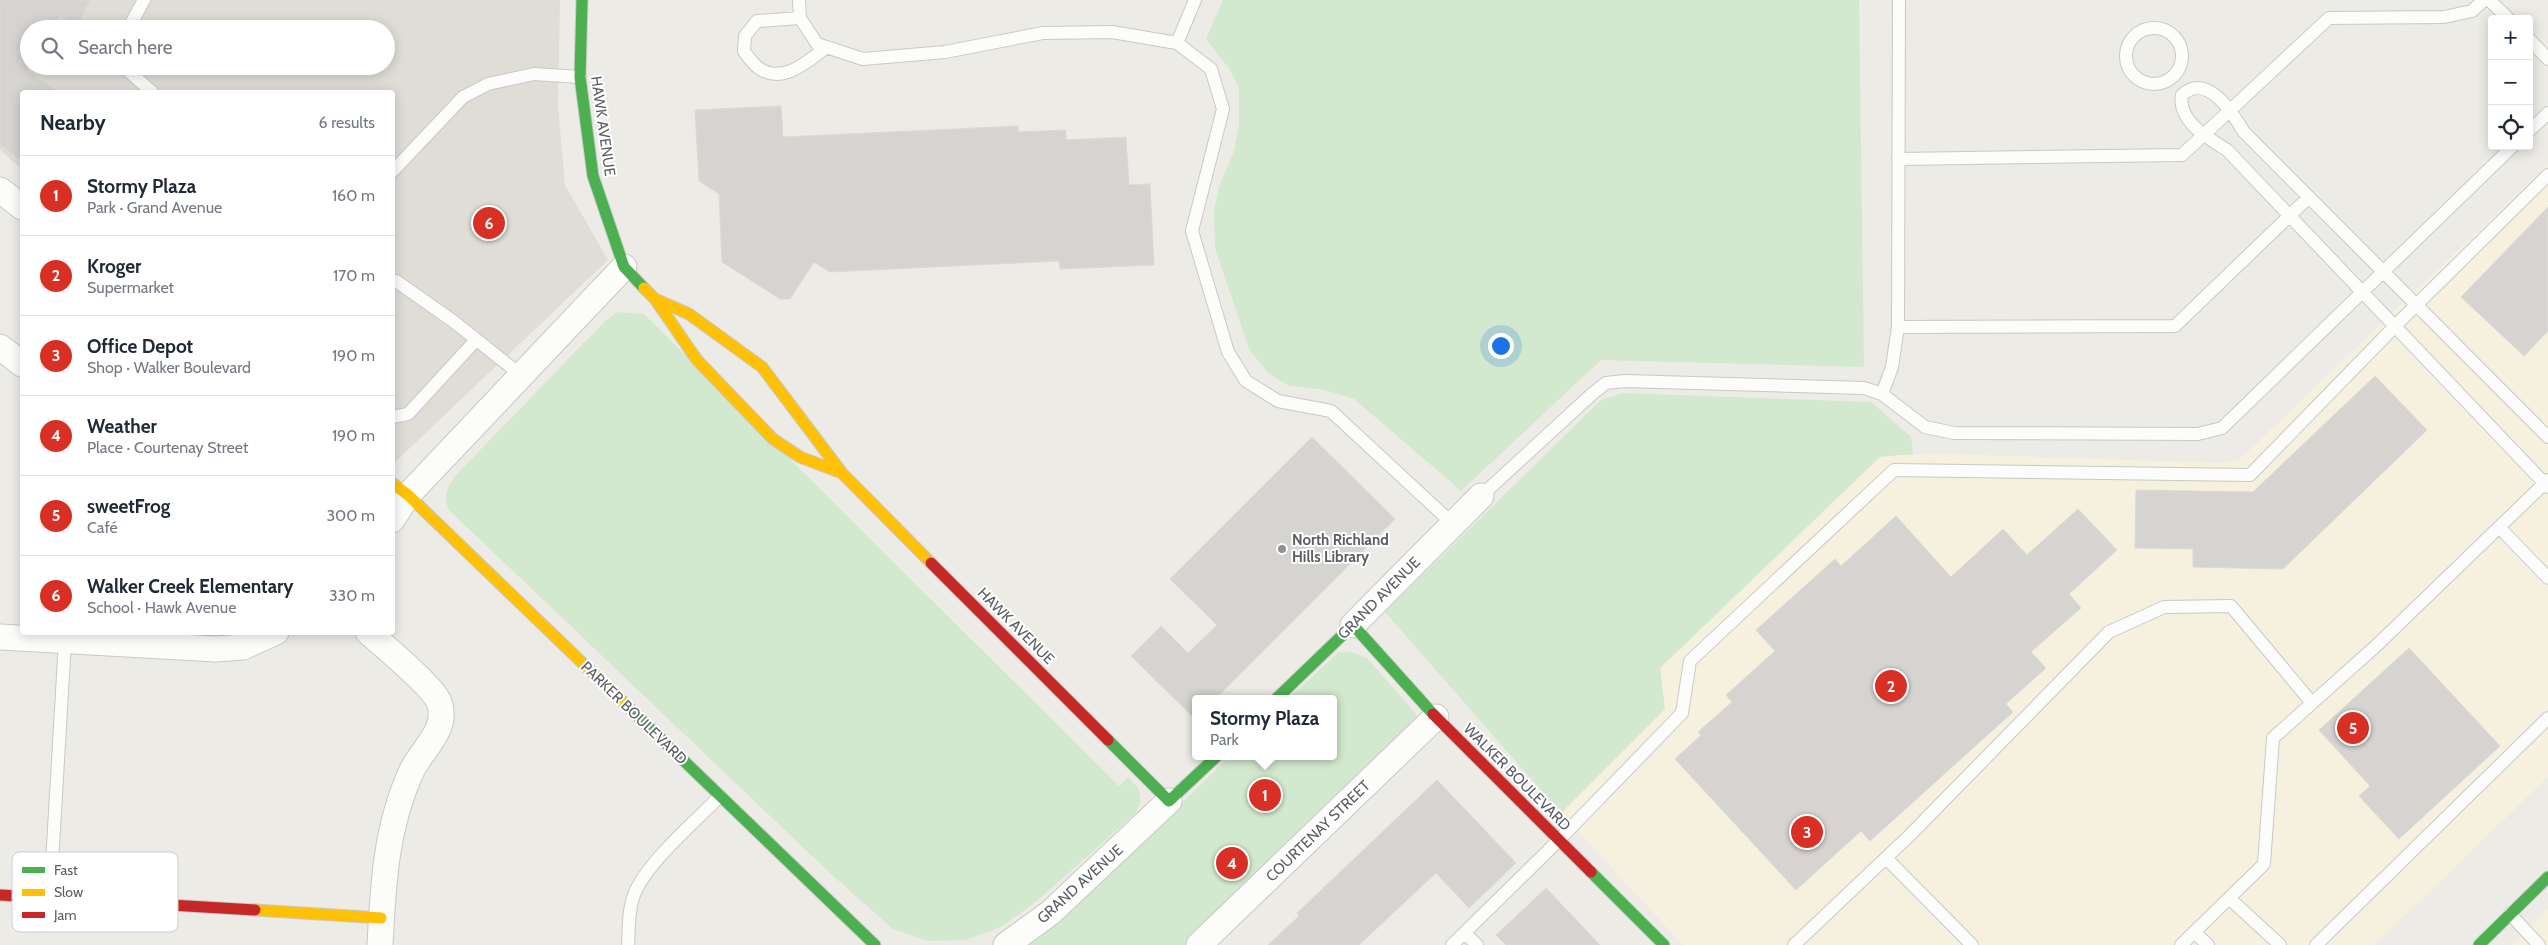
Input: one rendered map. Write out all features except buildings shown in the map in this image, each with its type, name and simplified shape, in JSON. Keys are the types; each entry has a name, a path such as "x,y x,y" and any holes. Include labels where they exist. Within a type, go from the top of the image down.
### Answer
{"street":[{"name":"HAWK AVENUE","path":"582,0 580,77 593,176 624,267 655,299 697,360 773,438 800,457 842,473"},
{"path":"0,190 20,205"},
{"path":"395,508 400,489 522,376 624,267"},
{"name":"HAWK AVENUE","path":"655,299 689,314 762,367 842,473 1169,802"},
{"path":"0,347 20,362"},
{"name":"PARKER BOULEVARD","path":"400,489 874,945"},
{"name":"GRAND AVENUE","path":"1280,695 1353,625 1481,496"},
{"name":"WALKER BOULEVARD","path":"1353,625 1436,717 1664,945"},
{"path":"0,637 216,649 243,647 269,635"},
{"path":"371,635 405,665 438,700 441,713 440,727 412,769 393,821 385,863 380,945"},
{"name":"COURTENAY STREET","path":"1200,945 1436,717"},
{"name":"GRAND AVENUE","path":"1006,945 1050,913 1213,760"},
{"path":"2479,945 2548,877"},
{"path":"178,905 381,918"}],"lane":[{"path":"133,20 144,0"},
{"path":"799,0 800,18 817,44 863,59 945,52 1043,33 1112,32 1177,43 1211,69 1224,109 1192,231 1228,352 1246,380 1278,402 1331,411 1453,524"},
{"path":"1177,43 1195,0"},
{"path":"1882,394 1893,361 1898,327 1899,0"},
{"path":"1898,159 2182,155 2329,18 2444,17 2472,11 2484,0"},
{"path":"2489,0 2505,15"},
{"path":"800,18 757,21 745,36 744,51 758,68 775,75 796,69 827,48"},
{"path":"2152,28 2161,29 2176,38 2182,55 2177,72 2171,78 2163,83 2144,82 2129,70 2126,52 2135,35 2152,28"},
{"path":"2533,43 2548,59"},
{"path":"395,169 463,96 488,84 534,74 580,77"},
{"path":"133,75 150,90"},
{"path":"2171,78 2184,93"},
{"path":"2180,945 2264,864 2273,738 2377,645 2547,483 2227,150 2203,135 2184,113 2180,102 2184,93 2196,87 2214,94 2230,110 2244,132 2548,437"},
{"path":"2533,127 2548,113"},
{"path":"1481,496 1606,383 1625,381 1864,388 1882,394 1925,427 1954,433 2198,434 2222,428 2509,150"},
{"path":"1452,945 1559,840 1682,713 1690,661 1894,470 2250,475 2395,326 2548,174"},
{"path":"1898,327 2175,326 2309,197"},
{"path":"395,282 403,286 522,376"},
{"path":"395,416 408,414 476,340"},
{"path":"2499,527 2548,578"},
{"path":"1794,945 1886,858 2109,632 2164,607 2231,606 2312,703"},
{"path":"52,852 64,641"},
{"path":"2316,945 2548,718"},
{"path":"628,945 630,906 641,882 665,853 720,796"},
{"path":"1886,858 1972,945"},
{"path":"2229,898 2280,945"},
{"path":"2510,914 2539,945"},
{"path":"2194,932 2208,945"},
{"path":"1465,933 1477,945"}],"shaded area":[{"path":"0,0 560,0 558,106 565,185 608,260 395,462 395,90 20,90 20,167 0,150"},
{"path":"2548,164 2548,777 2374,945 1683,945 1561,813 1665,709 1660,668 1880,457 1892,454 1950,454 2223,463 2239,460"},
{"path":"2548,909 2548,945 2511,945"}],"green space":[{"path":"1223,0 1859,0 1864,367 1601,360 1461,491 1354,399 1325,390 1287,385 1268,373 1249,349 1215,248 1214,211 1220,184 1233,154 1239,125 1239,87 1228,67 1206,39"},
{"path":"618,312 644,314 1119,786 1128,777 1139,790 1140,803 1135,814 1037,901 1001,927 965,940 928,941 893,929 832,875 449,510 446,493 455,476 605,321"},
{"path":"1623,393 1871,402 1911,437 1913,454 1880,457 1660,668 1665,709 1561,813 1385,612 1601,400"},
{"path":"1339,652 1351,652 1367,658 1416,714 1415,723 1188,945 1028,945 1059,922 1226,760 1337,760 1337,695 1292,695"}],"traffic: fast":[{"path":"582,0 580,77 593,176 624,267 644,288"},
{"path":"1280,695 1353,625 1433,714"},
{"path":"627,706 875,945"},
{"path":"1108,740 1169,801 1213,760"},
{"path":"1591,872 1664,945"},
{"path":"2479,945 2548,877"}],"traffic: slow":[{"path":"644,288 655,299 697,360 773,439 800,457 842,473"},
{"path":"655,299 689,314 762,367 842,473 931,563"},
{"path":"395,485 408,495 627,706"},
{"path":"255,910 381,918"}],"traffic: jam":[{"path":"931,563 1108,740"},
{"path":"1433,714 1591,872"},
{"path":"0,895 12,896"},
{"path":"178,905 255,910"}],"place":[{"name":"Walker Creek Elementary","path":"489,223"},
{"name":"North Richland Hills Library","path":"1282,549"},
{"name":"Kroger","path":"1891,686"},
{"name":"sweetFrog","path":"2353,728"},
{"name":"Stormy Plaza","path":"1265,795"},
{"name":"Office Depot","path":"1807,832"},
{"name":"Weather","path":"1232,863"}]}
